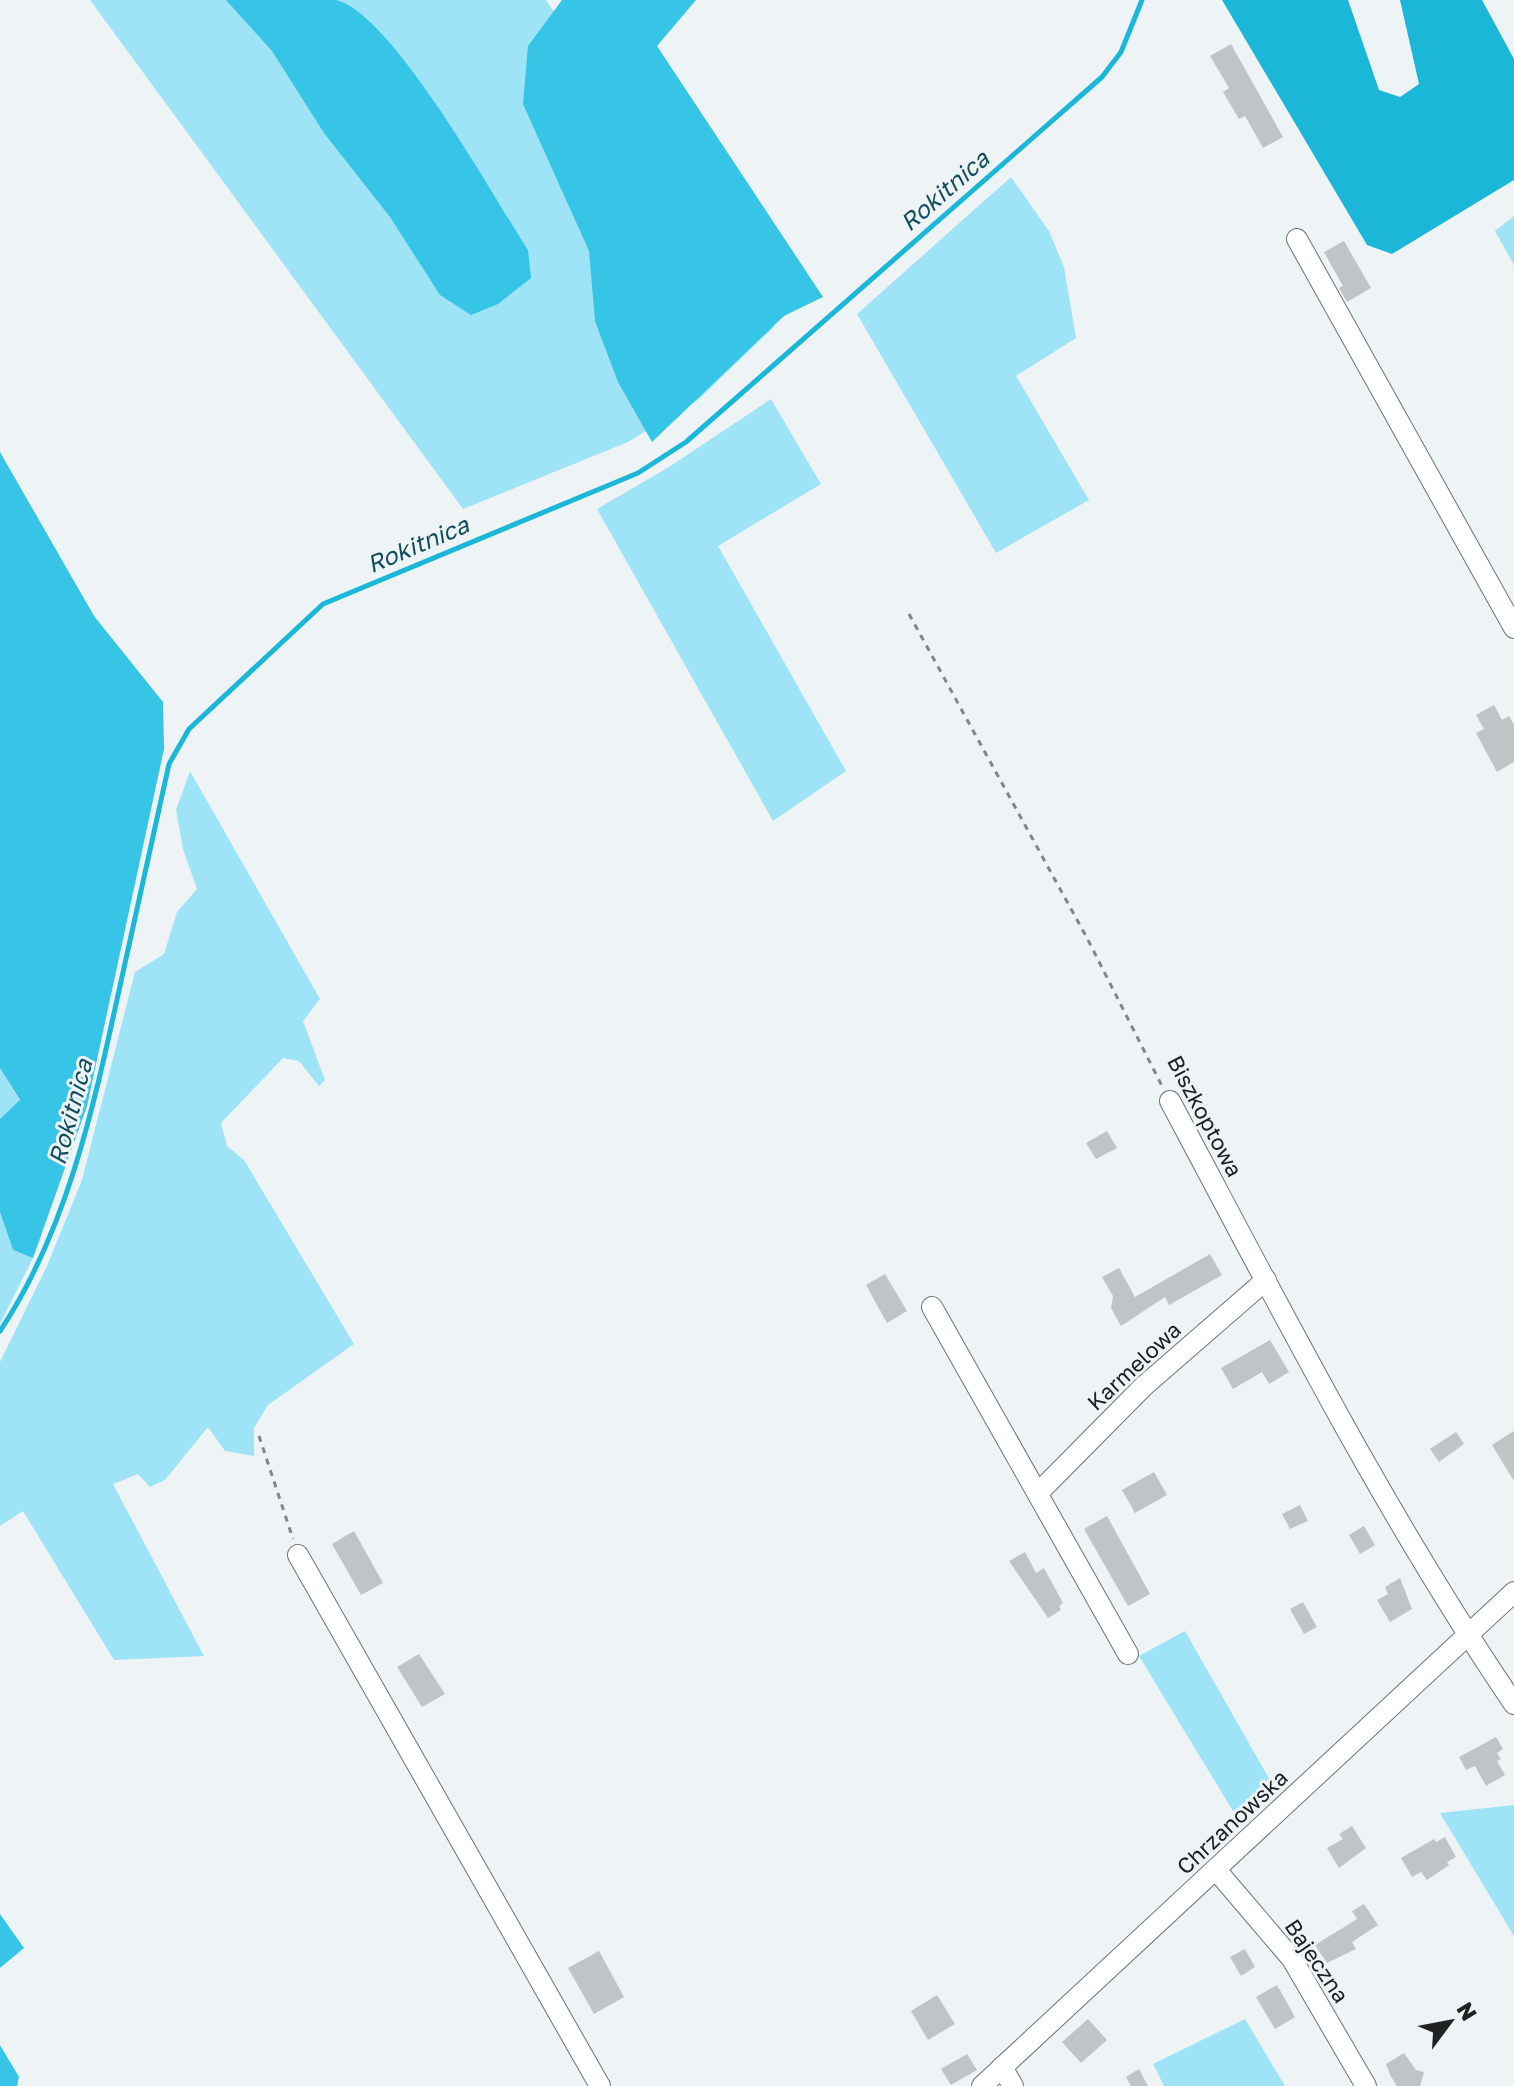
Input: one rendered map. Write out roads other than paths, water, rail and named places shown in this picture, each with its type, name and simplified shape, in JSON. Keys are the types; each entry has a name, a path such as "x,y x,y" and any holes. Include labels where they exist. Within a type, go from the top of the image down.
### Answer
{"street":[{"path":"1297,239 1514,628"},
{"name":"Biszkoptowa","path":"1170,1101 1266,1280 1467,1635 1514,1704"},
{"name":"Karmelowa","path":"1039,1492 1144,1386 1266,1280"},
{"path":"932,1307 1128,1654"},
{"path":"298,1555 600,2086"},
{"name":"Chrzanowska","path":"982,2086 1514,1592"},
{"name":"Bajeczna","path":"1217,1871 1292,1959 1366,2086"},
{"path":"1002,2067 1013,2086"}],"waterway":[{"name":"Rokitnica","path":"0,1331 43,1253 74,1169 98,1082 169,764 189,729 323,604 638,473 686,442 1102,77 1121,52 1142,0"}]}
